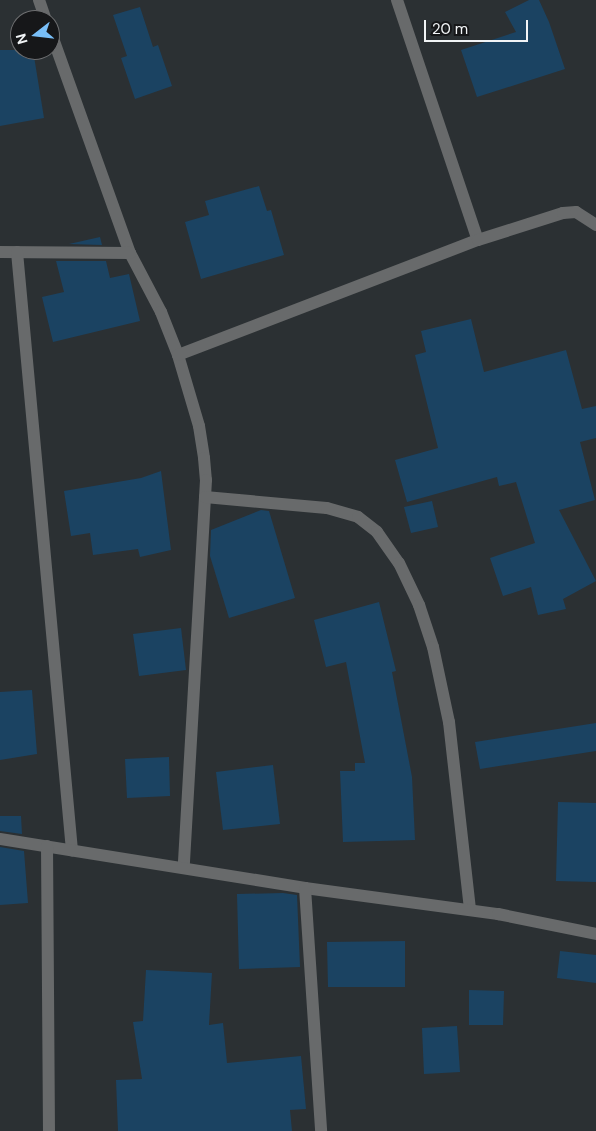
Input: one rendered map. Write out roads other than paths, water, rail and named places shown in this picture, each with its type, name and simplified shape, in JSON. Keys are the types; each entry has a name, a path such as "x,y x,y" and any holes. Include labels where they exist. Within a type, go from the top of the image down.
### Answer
{"street":[{"path":"397,0 478,240"},
{"path":"60,58 130,253 161,312 178,356 199,426 204,458 205,497 184,868"},
{"path":"178,356 478,240 563,213 576,212 596,225"},
{"path":"0,252 130,253"},
{"path":"17,252 72,850"},
{"path":"205,497 327,508 358,517 377,532 399,563 419,605 433,647 449,722 470,910"},
{"path":"0,839 305,888 470,910 555,924 596,934"},
{"path":"46,846 49,1131"},
{"path":"305,888 321,1131"}]}
